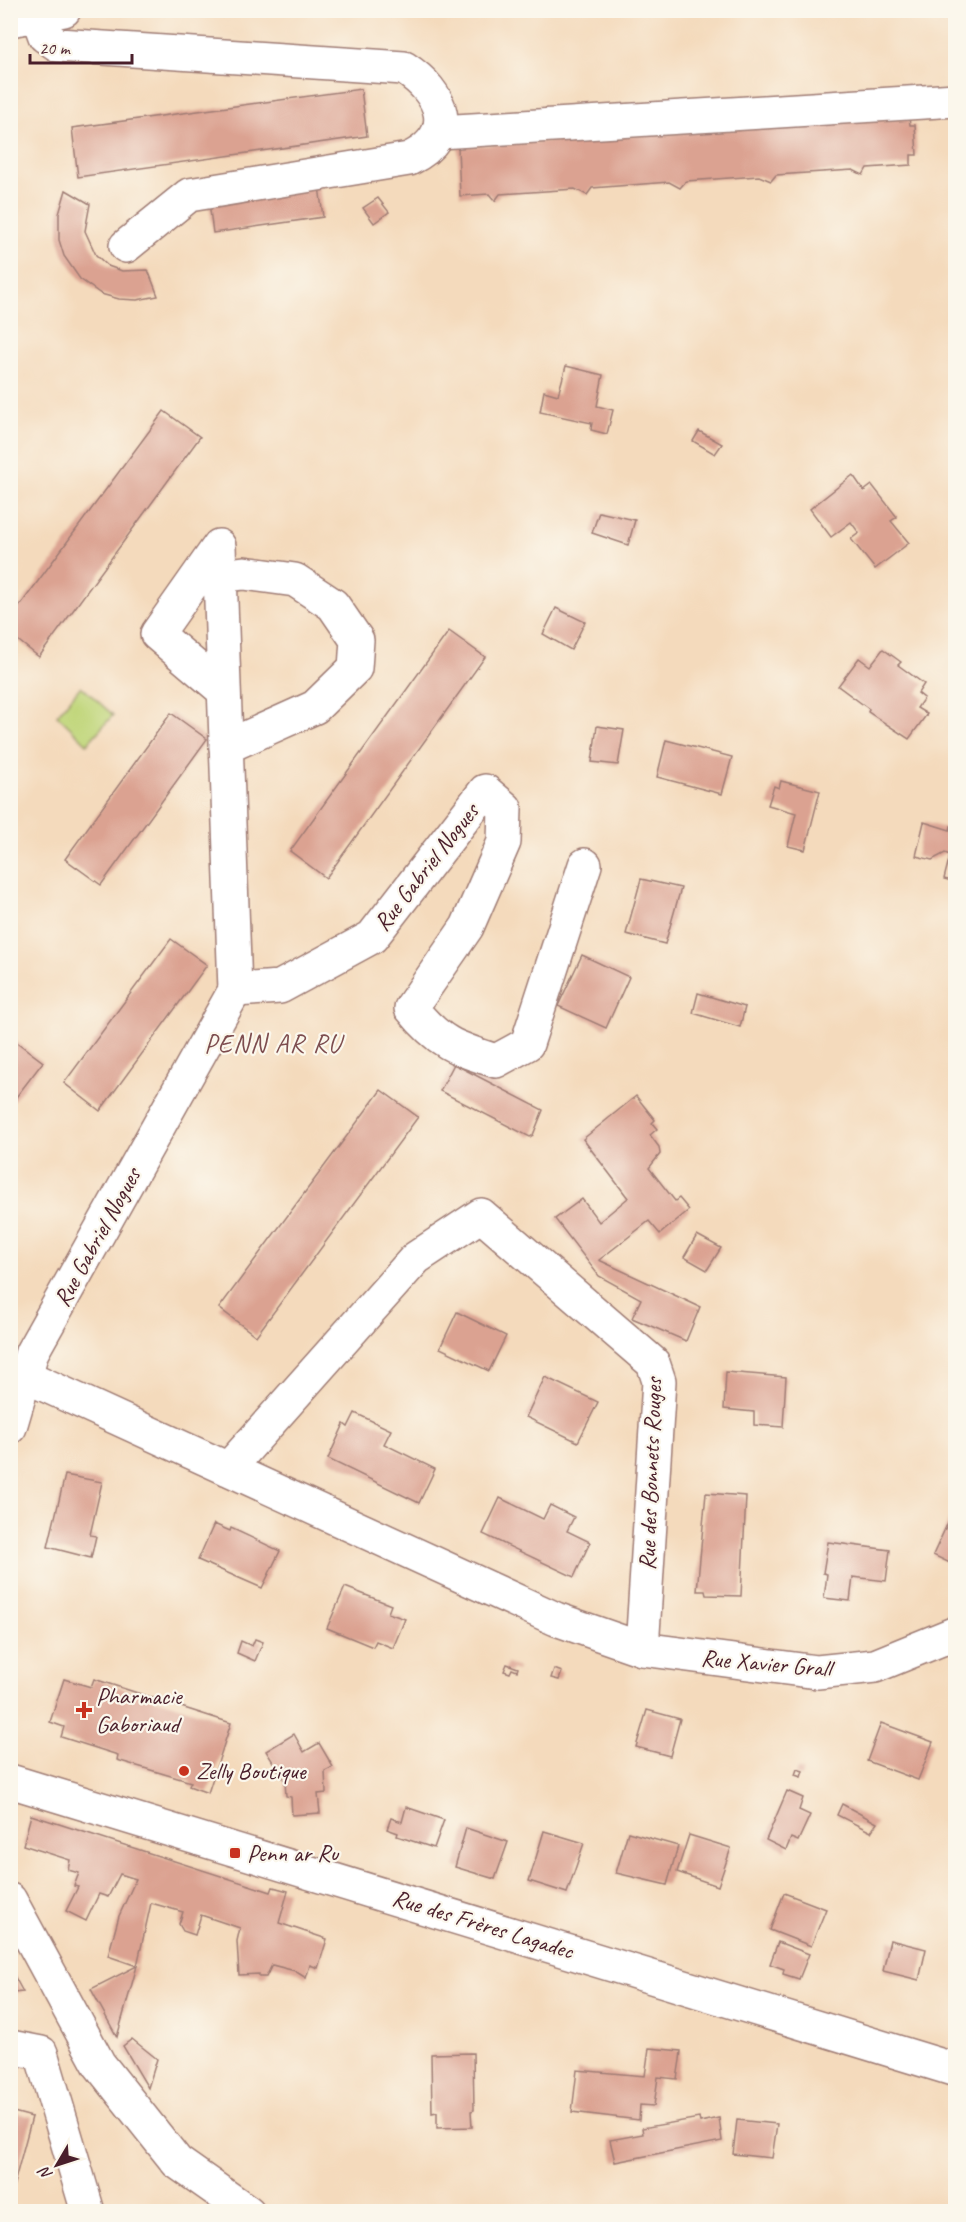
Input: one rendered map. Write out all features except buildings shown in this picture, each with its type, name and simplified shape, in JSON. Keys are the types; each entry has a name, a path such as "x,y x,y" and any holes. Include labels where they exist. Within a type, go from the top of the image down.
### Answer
{"street":[{"path":"37,15 45,36 58,45 404,68 426,83 440,110 439,132 434,143 427,149 399,162 189,195 126,246"},
{"path":"439,132 956,100"},
{"path":"224,691 157,634 219,546 235,990"},
{"path":"220,576 244,573 295,580 333,605 357,640 355,668 315,707 226,747"},
{"name":"Rue Gabriel Nogues","path":"10,1427 23,1375 32,1352 235,990 280,987 372,937 485,791 505,808 504,842 467,927 411,1008 430,1032 461,1050 496,1061 527,1044 585,865"},
{"name":"Rue des Bonnets Rouges","path":"228,1469 416,1258 481,1215 653,1363 659,1381 642,1649"},
{"path":"23,1375 556,1619 642,1649"},
{"name":"Rue Xavier Grall","path":"642,1649 817,1672 875,1666 956,1633"},
{"name":"Rue des Frères Lagadec","path":"10,1780 956,2070"},
{"path":"10,1900 99,2064 177,2162 248,2211"},
{"path":"80,2029 26,2050 88,2211"}],"green space":[{"path":"81,686 113,715 87,744 57,715"}],"place":[{"name":"Pharmacie Gaboriaud","path":"84,1710"},
{"name":"Zelly Boutique","path":"184,1771"},
{"name":"Penn ar Ru","path":"235,1853"}],"district":[{"name":"PENN AR RU","path":"273,1043"}]}
